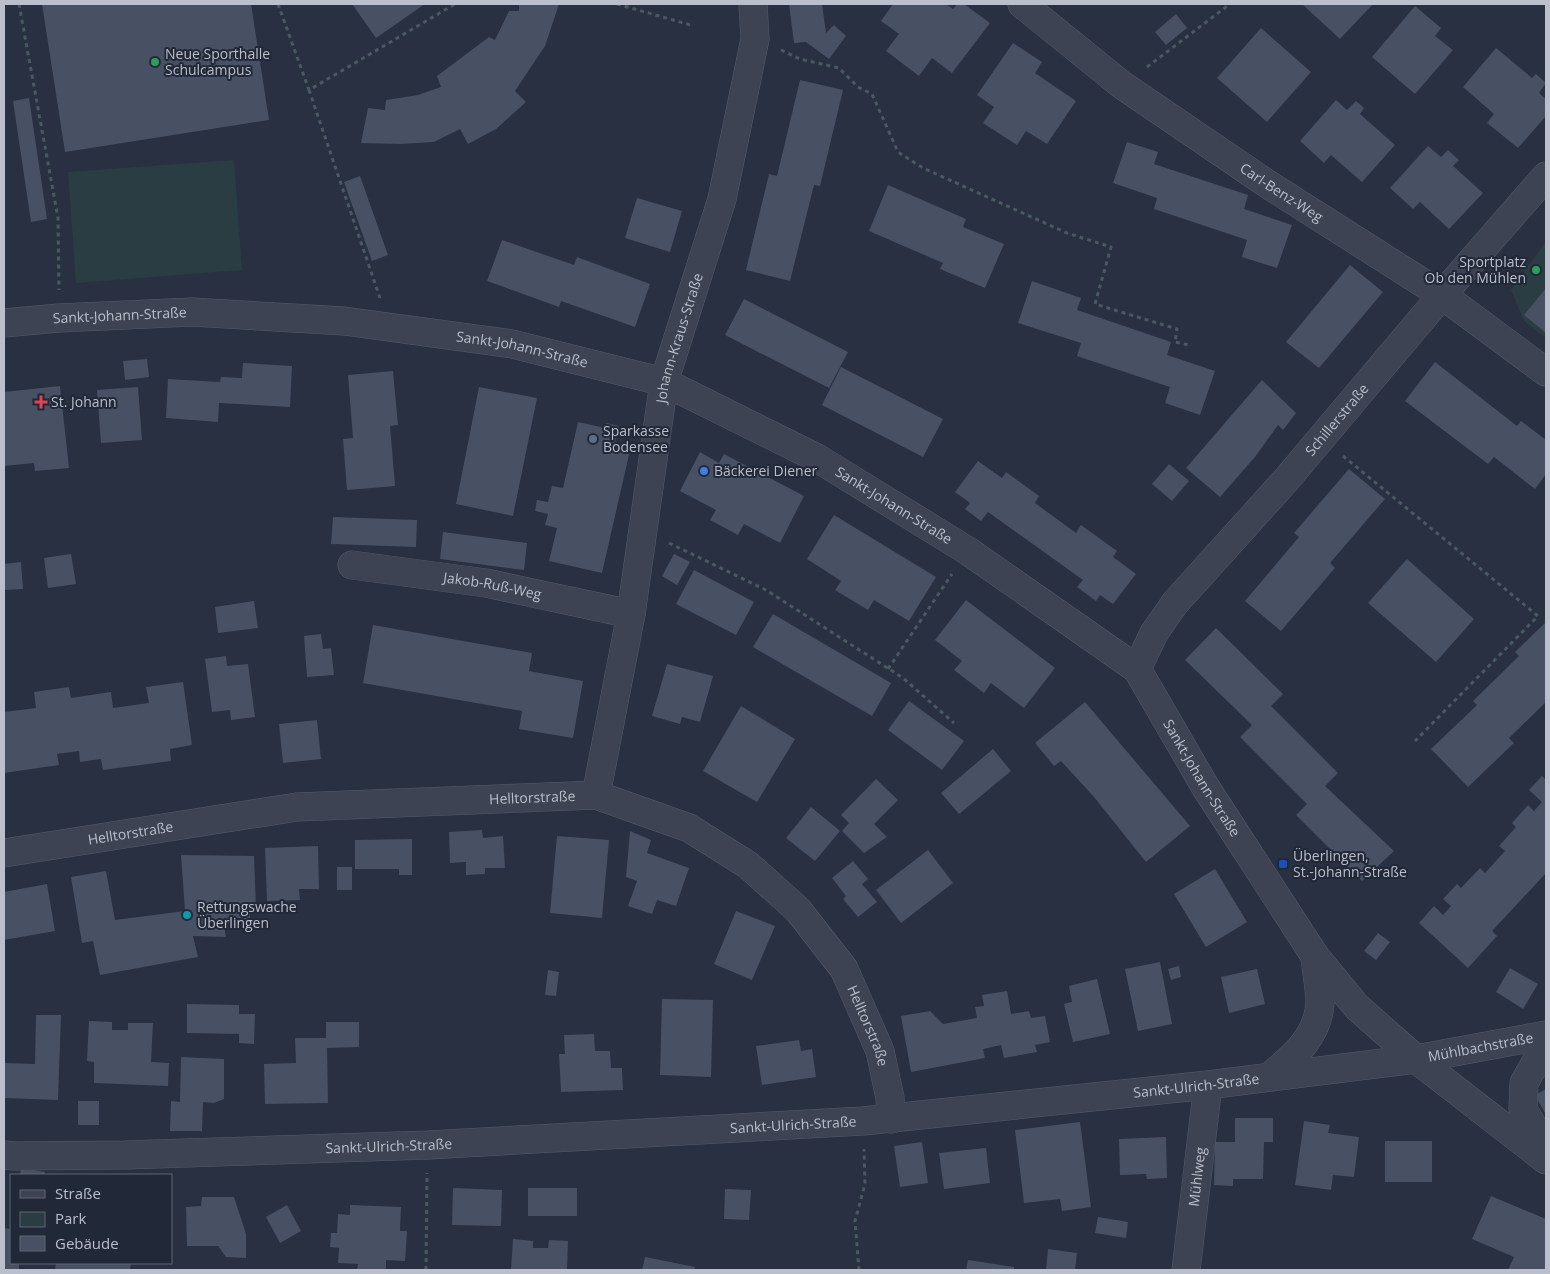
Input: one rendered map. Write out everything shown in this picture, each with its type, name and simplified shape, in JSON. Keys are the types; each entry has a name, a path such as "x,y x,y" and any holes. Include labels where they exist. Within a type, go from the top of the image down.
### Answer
{"street":[{"name":"Johann-Kraus-Straße","path":"596,795 631,614 664,382 722,199 755,39 754,4"},
{"name":"Carl-Benz-Weg","path":"1022,4 1122,85 1269,185 1442,294 1546,372"},
{"name":"Schillerstraße","path":"1136,669 1154,633 1175,603 1286,480 1442,294 1546,176"},
{"name":"Sankt-Johann-Straße","path":"4,322 192,312 344,320 512,344 664,382 818,458 968,551 1136,669 1206,788 1315,956 1357,1007 1416,1059"},
{"name":"Jakob-Ruß-Weg","path":"352,565 486,583 631,614"},
{"name":"Helltorstraße","path":"4,853 297,807 596,795 689,828 748,864 798,910 844,969 880,1051 890,1098 890,1119"},
{"path":"1269,1077 1298,1053 1314,1028 1320,1003 1315,956"},
{"name":"Mühlbachstraße","path":"1416,1059 1546,1035"},
{"path":"1546,1050 1541,1053 1524,1083 1523,1109 1546,1149"},
{"path":"1416,1059 1546,1160"},
{"name":"Sankt-Ulrich-Straße","path":"4,1155 125,1155 428,1144 863,1121 1208,1085 1416,1059"},
{"name":"Mühlweg","path":"1186,1270 1208,1085"}],"path":[{"path":"19,4 58,218 59,318"},
{"path":"278,4 310,90 390,327"},
{"path":"310,90 455,4"},
{"path":"617,4 694,26"},
{"path":"1122,85 1230,4"},
{"path":"755,39 800,59 839,68 858,87 872,94 898,152 923,168 1067,233 1111,247 1095,304 1177,329 1175,342 1189,345"},
{"path":"1321,439 1538,616 1415,741"},
{"path":"644,531 766,590 903,678 954,724"},
{"path":"888,669 968,551"},
{"path":"859,1270 855,1221 865,1184 863,1121"},
{"path":"426,1270 428,1144"}],"green space":[{"path":"234,160 242,270 76,283 68,172"},
{"name":"Sportplatz Ob den Mühlen","path":"1546,241 1546,338 1524,321 1511,290"}],"building":[{"name":"Neue Sporthalle Schulcampus","path":"42,4 251,4 269,120 65,152"},
{"path":"352,4 425,4 376,38"},
{"path":"519,4 559,4 545,46 515,91 526,102 496,129 468,144 460,129 434,142 399,144 361,143 368,108 385,110 386,100 418,95 441,87 437,76 489,37 495,40 509,11 519,11"},
{"path":"789,4 822,4 826,33 834,25 846,36 829,59 806,42 794,43"},
{"path":"893,4 946,4 953,9 957,4 964,4 990,23 952,73 932,58 919,76 886,51 899,34 881,21"},
{"path":"1302,4 1373,4 1340,39"},
{"path":"1415,6 1441,28 1435,36 1453,50 1415,94 1372,57"},
{"path":"1176,14 1187,28 1166,45 1155,32"},
{"path":"1261,28 1311,72 1267,122 1217,78"},
{"path":"1013,43 1042,62 1035,73 1076,101 1047,144 1026,131 1017,145 983,123 994,107 977,95"},
{"path":"1496,48 1532,78 1536,74 1546,83 1539,93 1546,99 1546,116 1518,148 1487,123 1494,114 1463,87"},
{"path":"800,80 843,90 820,186 814,185 790,281 746,270 769,174 777,176"},
{"path":"29,98 47,219 31,222 13,101"},
{"path":"1336,100 1347,110 1356,101 1364,108 1360,114 1395,145 1362,182 1331,155 1324,163 1300,141"},
{"path":"1127,142 1158,152 1154,164 1248,195 1244,209 1292,225 1277,268 1242,257 1247,240 1154,209 1157,198 1113,183"},
{"path":"1428,146 1441,157 1448,150 1459,160 1453,166 1483,193 1449,229 1420,202 1413,209 1390,188"},
{"path":"360,176 388,255 372,261 344,182"},
{"path":"888,185 966,219 963,227 1004,244 985,288 940,269 943,263 869,231"},
{"path":"637,198 682,211 670,252 625,238"},
{"path":"502,240 574,265 577,257 650,284 635,327 561,301 559,307 487,281"},
{"path":"1350,265 1383,292 1319,368 1286,342"},
{"path":"1032,281 1081,298 1077,310 1171,342 1167,355 1215,371 1200,415 1165,403 1170,387 1077,356 1081,343 1018,323"},
{"path":"1546,288 1546,333 1524,315"},
{"path":"744,299 848,352 829,388 725,335"},
{"path":"147,359 149,377 125,380 123,361"},
{"path":"1435,362 1517,426 1521,421 1546,440 1546,474 1535,489 1494,457 1488,464 1405,401"},
{"path":"243,363 292,366 290,407 219,403 218,422 166,418 168,379 220,382 221,377 242,378"},
{"path":"841,367 943,419 923,457 822,405"},
{"path":"393,371 398,425 390,426 395,486 347,490 343,439 353,438 348,375"},
{"path":"1262,380 1296,413 1283,430 1278,425 1255,457 1220,497 1186,468"},
{"path":"60,386 69,468 35,471 34,463 4,466 4,392"},
{"path":"138,387 142,440 101,443 97,390"},
{"path":"479,387 537,398 513,516 456,504"},
{"path":"578,422 605,428 606,423 619,426 615,443 631,446 602,573 549,561 557,528 545,525 548,514 535,511 537,500 548,502 552,486 563,488"},
{"path":"700,452 719,463 724,454 804,496 780,543 744,524 738,535 710,520 716,510 680,491"},
{"path":"978,461 1002,478 1006,472 1039,496 1035,503 1076,533 1081,525 1117,551 1113,557 1136,574 1113,604 1100,595 1096,601 1077,587 1083,580 988,512 981,521 965,509 970,503 955,492"},
{"path":"1169,464 1189,481 1172,501 1152,484"},
{"path":"1349,469 1385,499 1330,563 1335,568 1281,631 1245,601 1299,537 1294,533"},
{"path":"834,515 936,577 909,621 874,600 868,610 835,590 841,581 807,559"},
{"path":"333,517 417,520 416,547 331,544"},
{"path":"443,532 527,543 524,570 440,559"},
{"path":"71,554 76,584 48,588 44,558"},
{"path":"674,554 690,562 677,585 662,576"},
{"path":"1407,559 1474,619 1436,662 1368,603"},
{"path":"21,562 23,589 4,590 4,564"},
{"path":"694,570 754,602 736,635 676,604"},
{"path":"966,600 1055,668 1024,708 991,683 984,693 954,670 962,661 935,640"},
{"path":"254,601 258,628 218,633 215,607"},
{"path":"773,614 891,683 872,716 753,647"},
{"path":"1546,622 1546,702 1509,738 1514,743 1468,787 1431,749 1477,705 1473,701 1519,656 1515,652"},
{"path":"373,625 532,653 529,671 583,681 573,738 519,729 522,711 363,683"},
{"path":"1216,628 1283,694 1271,706 1338,773 1325,786 1394,851 1362,881 1296,815 1307,804 1240,737 1252,725 1185,660"},
{"path":"321,634 323,649 331,648 334,675 307,677 304,636"},
{"path":"226,656 227,666 248,664 255,717 231,720 230,710 212,712 205,659"},
{"path":"667,664 713,676 700,722 682,717 680,724 652,716"},
{"path":"183,682 192,745 170,749 171,761 103,770 101,759 80,762 79,751 57,754 59,765 4,773 4,712 36,708 34,692 69,687 71,698 111,692 113,708 149,703 146,687"},
{"path":"909,701 964,741 942,770 888,730"},
{"path":"1085,702 1190,826 1146,862 1094,797 1061,761 1054,766 1035,743"},
{"path":"741,706 795,739 757,802 703,771"},
{"path":"317,720 321,759 283,763 279,724"},
{"path":"993,749 1011,771 959,814 941,793"},
{"path":"1542,776 1546,780 1546,873 1492,931 1497,936 1468,968 1419,923 1434,906 1443,915 1451,906 1443,899 1457,884 1461,888 1480,868 1485,873 1505,851 1499,846 1516,827 1512,823 1528,805 1534,811 1542,802 1529,790"},
{"path":"876,779 898,800 874,824 887,837 864,853 842,831 849,823 841,815"},
{"path":"811,807 840,831 815,861 786,838"},
{"path":"482,830 483,838 503,836 505,868 485,868 485,874 466,875 466,862 450,863 449,832"},
{"path":"630,831 651,840 647,853 689,868 676,906 657,900 652,914 628,906 637,881 626,877"},
{"path":"557,836 609,840 602,918 550,913"},
{"path":"412,839 412,875 399,875 399,869 355,869 355,840"},
{"path":"318,846 319,889 299,889 300,900 267,901 265,848"},
{"path":"928,850 953,883 901,923 876,890"},
{"name":"Rettungswache Überlingen","path":"181,855 254,856 256,909 250,909 250,925 224,925 226,937 193,936 198,957 100,975 93,941 82,943 71,877 106,871 115,920 185,911"},
{"path":"853,861 868,879 862,884 877,902 858,917 843,899 846,896 832,878"},
{"path":"337,867 352,867 352,890 337,890"},
{"path":"1215,869 1247,922 1206,947 1174,894"},
{"path":"47,884 55,931 4,940 4,892"},
{"path":"736,911 775,926 752,980 714,964"},
{"path":"1378,933 1390,942 1376,960 1364,951"},
{"path":"1160,962 1172,1024 1138,1031 1125,969"},
{"path":"1179,966 1181,977 1171,980 1168,969"},
{"path":"1510,968 1538,984 1523,1009 1496,992"},
{"path":"1257,969 1265,1004 1229,1013 1221,977"},
{"path":"548,970 559,972 556,996 545,995"},
{"path":"1097,979 1110,1034 1073,1042 1064,1004 1072,1002 1069,986"},
{"path":"1007,991 1011,1014 1029,1011 1031,1018 1045,1016 1050,1042 1035,1045 1037,1052 1004,1058 1001,1045 983,1049 985,1058 911,1072 901,1016 930,1011 943,1024 977,1018 975,1007 984,1006 982,995"},
{"path":"662,999 713,1000 711,1077 660,1075"},
{"path":"187,1004 239,1005 239,1014 255,1014 254,1044 239,1043 239,1034 187,1033"},
{"path":"36,1015 61,1015 58,1100 4,1098 4,1063 35,1064"},
{"path":"89,1021 112,1022 112,1030 128,1030 128,1023 153,1023 151,1062 169,1063 168,1086 94,1083 94,1062 87,1061"},
{"path":"326,1022 359,1022 359,1047 327,1048 328,1103 265,1104 264,1064 296,1063 295,1038 326,1038"},
{"path":"594,1034 595,1051 610,1051 611,1068 622,1068 623,1090 561,1092 559,1054 565,1054 564,1035"},
{"path":"799,1040 801,1051 812,1049 816,1077 762,1085 756,1046"},
{"path":"181,1057 224,1059 224,1099 214,1103 203,1102 202,1131 170,1131 171,1101 180,1102"},
{"path":"1546,1089 1546,1115 1535,1095"},
{"path":"78,1101 99,1101 99,1125 78,1125"},
{"path":"1235,1118 1273,1118 1273,1142 1264,1142 1263,1179 1233,1179 1233,1186 1214,1185 1215,1142 1235,1142"},
{"path":"1304,1121 1330,1125 1328,1133 1359,1137 1354,1177 1333,1175 1331,1190 1295,1185"},
{"path":"1080,1122 1091,1207 1062,1211 1060,1199 1024,1203 1015,1130"},
{"path":"1166,1137 1167,1178 1147,1179 1146,1174 1120,1175 1119,1139"},
{"path":"1385,1141 1432,1141 1432,1182 1385,1182"},
{"path":"922,1142 928,1183 900,1187 894,1146"},
{"path":"986,1148 990,1183 944,1189 939,1153"},
{"path":"21,1168 45,1172 44,1174 20,1174"},
{"path":"453,1188 502,1190 501,1226 452,1225"},
{"path":"528,1188 577,1188 577,1216 528,1216"},
{"path":"725,1189 751,1190 749,1220 724,1219"},
{"path":"1491,1196 1546,1219 1546,1270 1508,1270 1514,1257 1472,1239"},
{"path":"202,1197 234,1197 246,1234 246,1258 226,1257 218,1246 187,1246 186,1207 201,1206"},
{"path":"287,1205 301,1231 280,1243 266,1217"},
{"path":"350,1205 401,1207 400,1231 407,1231 405,1261 386,1260 386,1270 357,1270 358,1264 338,1263 339,1248 330,1247 331,1233 337,1233 338,1214 350,1215"},
{"path":"1098,1217 1128,1222 1126,1238 1095,1233"},
{"path":"4,1228 10,1229 10,1264 19,1264 19,1270 4,1270"},
{"path":"513,1239 533,1241 533,1248 548,1248 549,1240 568,1241 567,1270 511,1270"},
{"path":"1048,1249 1077,1253 1075,1270 1046,1270"},
{"path":"645,1257 695,1267 694,1270 642,1270"},
{"path":"968,1260 1014,1267 1014,1270 966,1270"},
{"path":"56,1264 131,1264 130,1270 55,1270"}],"place":[{"name":"Neue Sporthalle Schulcampus","path":"155,62"},
{"name":"Sportplatz Ob den Mühlen","path":"1536,270"},
{"name":"St. Johann","path":"41,402"},
{"name":"Sparkasse Bodensee","path":"593,439"},
{"name":"Bäckerei Diener","path":"704,471"},
{"name":"Überlingen, St.-Johann-Straße","path":"1283,864"},
{"name":"Rettungswache Überlingen","path":"187,915"}]}
